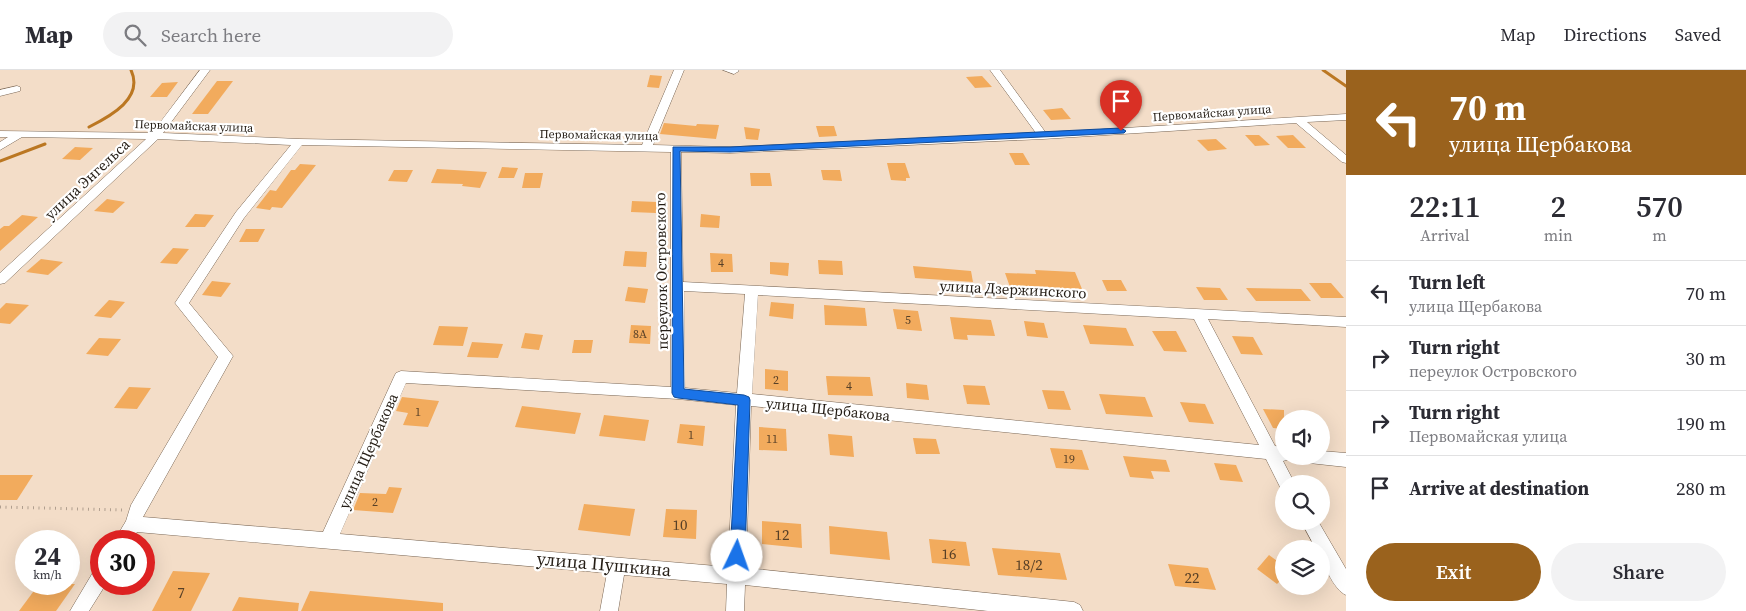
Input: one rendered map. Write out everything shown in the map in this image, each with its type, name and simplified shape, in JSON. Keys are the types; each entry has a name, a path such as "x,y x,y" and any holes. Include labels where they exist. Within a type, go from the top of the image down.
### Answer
{"street":[{"name":"улица Энгельса","path":"0,280 154,136 205,70"},
{"path":"646,149 679,70"},
{"path":"995,70 1043,136"},
{"path":"0,93 17,89"},
{"name":"Первомайская улица","path":"0,134 730,150 1043,136 1346,116"},
{"path":"1298,120 1346,160"},
{"path":"0,147 19,135"},
{"path":"128,530 226,356 182,303 240,215 299,142"},
{"name":"переулок Островского","path":"676,149 678,393"},
{"name":"улица Дзержинского","path":"678,286 1346,322"},
{"path":"735,611 744,400 752,291"},
{"path":"1200,315 1275,451"},
{"name":"улица Щербакова","path":"328,541 401,377 678,393 1275,453"},
{"path":"1330,458 1346,460"},
{"name":"улица Пушкина","path":"135,517 328,541 736,576 1074,611"},
{"path":"1314,530 1346,586"},
{"path":"609,611 617,566"},
{"path":"79,611 90,593"}],"path":[{"path":"0,507 135,517"}],"building":[{"path":"650,75 662,76 659,88 647,87"},
{"path":"982,76 992,87 975,88 966,77"},
{"path":"217,81 233,81 208,114 192,114"},
{"path":"178,82 167,97 150,97 162,83"},
{"path":"1062,108 1071,119 1051,120 1043,110"},
{"path":"664,123 696,126 697,124 719,125 716,139 660,134"},
{"path":"816,126 834,126 837,136 819,137"},
{"path":"744,127 760,129 758,140 746,139"},
{"path":"1245,135 1259,135 1270,145 1255,146"},
{"path":"1293,135 1306,148 1288,148 1276,136"},
{"path":"1216,139 1227,149 1208,151 1197,140"},
{"path":"75,147 93,148 80,160 62,159"},
{"path":"1009,153 1023,153 1030,165 1015,165"},
{"path":"887,163 905,163 910,178 906,178 906,181 891,180"},
{"path":"300,164 316,165 282,208 272,207 270,210 256,208 270,190 276,191 291,170 295,170"},
{"path":"502,167 518,168 514,178 498,178"},
{"path":"437,169 487,172 480,188 462,186 463,184 431,183"},
{"path":"394,170 413,170 407,182 388,181"},
{"path":"821,170 840,170 842,181 823,180"},
{"path":"525,173 543,173 540,188 522,188"},
{"path":"750,173 770,173 772,186 751,186"},
{"path":"107,199 125,202 113,213 94,211"},
{"path":"632,201 657,202 656,213 631,212"},
{"path":"195,214 214,215 205,227 185,227"},
{"path":"701,214 720,216 719,228 700,227"},
{"path":"22,215 38,217 0,251 0,229 4,226 9,226"},
{"path":"246,229 265,229 258,242 239,242"},
{"path":"173,248 189,249 177,264 160,263"},
{"path":"625,251 647,252 646,267 623,266"},
{"path":"710,253 732,254 733,272 711,272"},
{"path":"41,259 63,262 48,275 26,272"},
{"path":"818,260 842,261 843,275 819,274"},
{"path":"770,262 789,263 788,276 770,274"},
{"path":"913,266 971,271 973,282 915,278"},
{"path":"1035,270 1075,272 1082,289 1010,287 1005,273 1036,274"},
{"path":"1102,280 1121,280 1127,291 1107,291"},
{"path":"212,281 231,283 221,297 202,295"},
{"path":"1309,283 1331,283 1344,298 1321,298"},
{"path":"628,287 648,289 645,303 625,301"},
{"path":"1196,287 1220,288 1228,300 1204,300"},
{"path":"1246,288 1301,289 1311,301 1256,301"},
{"path":"109,300 125,302 111,318 94,316"},
{"path":"771,302 794,304 793,319 769,316"},
{"path":"6,303 29,305 10,324 0,323 0,309"},
{"path":"824,305 865,308 867,326 825,325"},
{"path":"893,309 918,311 922,331 897,329"},
{"path":"950,317 991,320 995,336 967,335 968,340 954,339"},
{"path":"1024,321 1044,323 1048,338 1027,336"},
{"path":"631,325 651,326 650,344 629,343"},
{"path":"1083,325 1126,328 1134,346 1090,344"},
{"path":"439,326 468,327 463,346 433,345"},
{"path":"1152,331 1176,331 1187,352 1164,351"},
{"path":"525,333 543,335 539,350 521,348"},
{"path":"1232,336 1253,337 1263,355 1241,354"},
{"path":"99,338 121,339 108,356 86,354"},
{"path":"574,340 593,340 591,353 572,353"},
{"path":"472,342 503,344 498,358 467,357"},
{"path":"765,369 788,371 788,391 765,389"},
{"path":"826,376 870,377 873,396 828,395"},
{"path":"906,383 927,385 929,400 907,398"},
{"path":"963,385 985,386 990,405 967,404"},
{"path":"129,387 151,388 137,409 114,408"},
{"path":"1042,390 1064,391 1071,410 1048,409"},
{"path":"1099,394 1145,397 1153,417 1106,414"},
{"path":"402,397 439,401 428,427 403,425 408,413 396,411"},
{"path":"1180,402 1205,404 1214,424 1189,422"},
{"path":"522,406 581,413 575,434 515,427"},
{"path":"1263,409 1284,410 1275,410 1275,428 1273,428"},
{"path":"604,415 649,420 645,441 599,436"},
{"path":"680,424 705,426 703,446 677,443"},
{"path":"759,427 786,429 787,451 759,450"},
{"path":"828,434 852,436 854,457 830,455"},
{"path":"913,438 936,439 940,454 916,454"},
{"path":"1050,448 1082,450 1089,470 1056,468"},
{"path":"1123,456 1166,460 1170,472 1151,471 1154,479 1130,477"},
{"path":"1214,463 1236,465 1243,482 1220,480"},
{"path":"0,475 33,475 17,500 0,500"},
{"path":"389,487 402,488 393,513 353,510 360,493 386,494"},
{"path":"584,504 635,509 630,536 578,530"},
{"path":"666,509 697,510 696,539 663,537"},
{"path":"762,521 801,524 802,548 762,544"},
{"path":"829,526 887,532 890,560 830,554"},
{"path":"929,539 966,542 970,566 932,563"},
{"path":"992,548 1060,553 1067,580 998,575"},
{"path":"1269,555 1275,559 1275,582 1257,569"},
{"path":"1168,564 1208,568 1216,590 1175,586"},
{"path":"173,571 210,573 191,611 152,611"},
{"path":"310,591 443,603 443,611 301,611"},
{"path":"31,595 67,595 56,611 19,611"},
{"path":"239,597 299,603 298,611 232,611"}],"waterway":[{"path":"89,127 115,112 129,97 133,89 134,80 131,70"},
{"path":"1323,70 1346,86"},
{"path":"0,161 45,144"}],"route":[{"path":"737,556 744,400 678,393 676,149 730,150 1121,131"}]}
